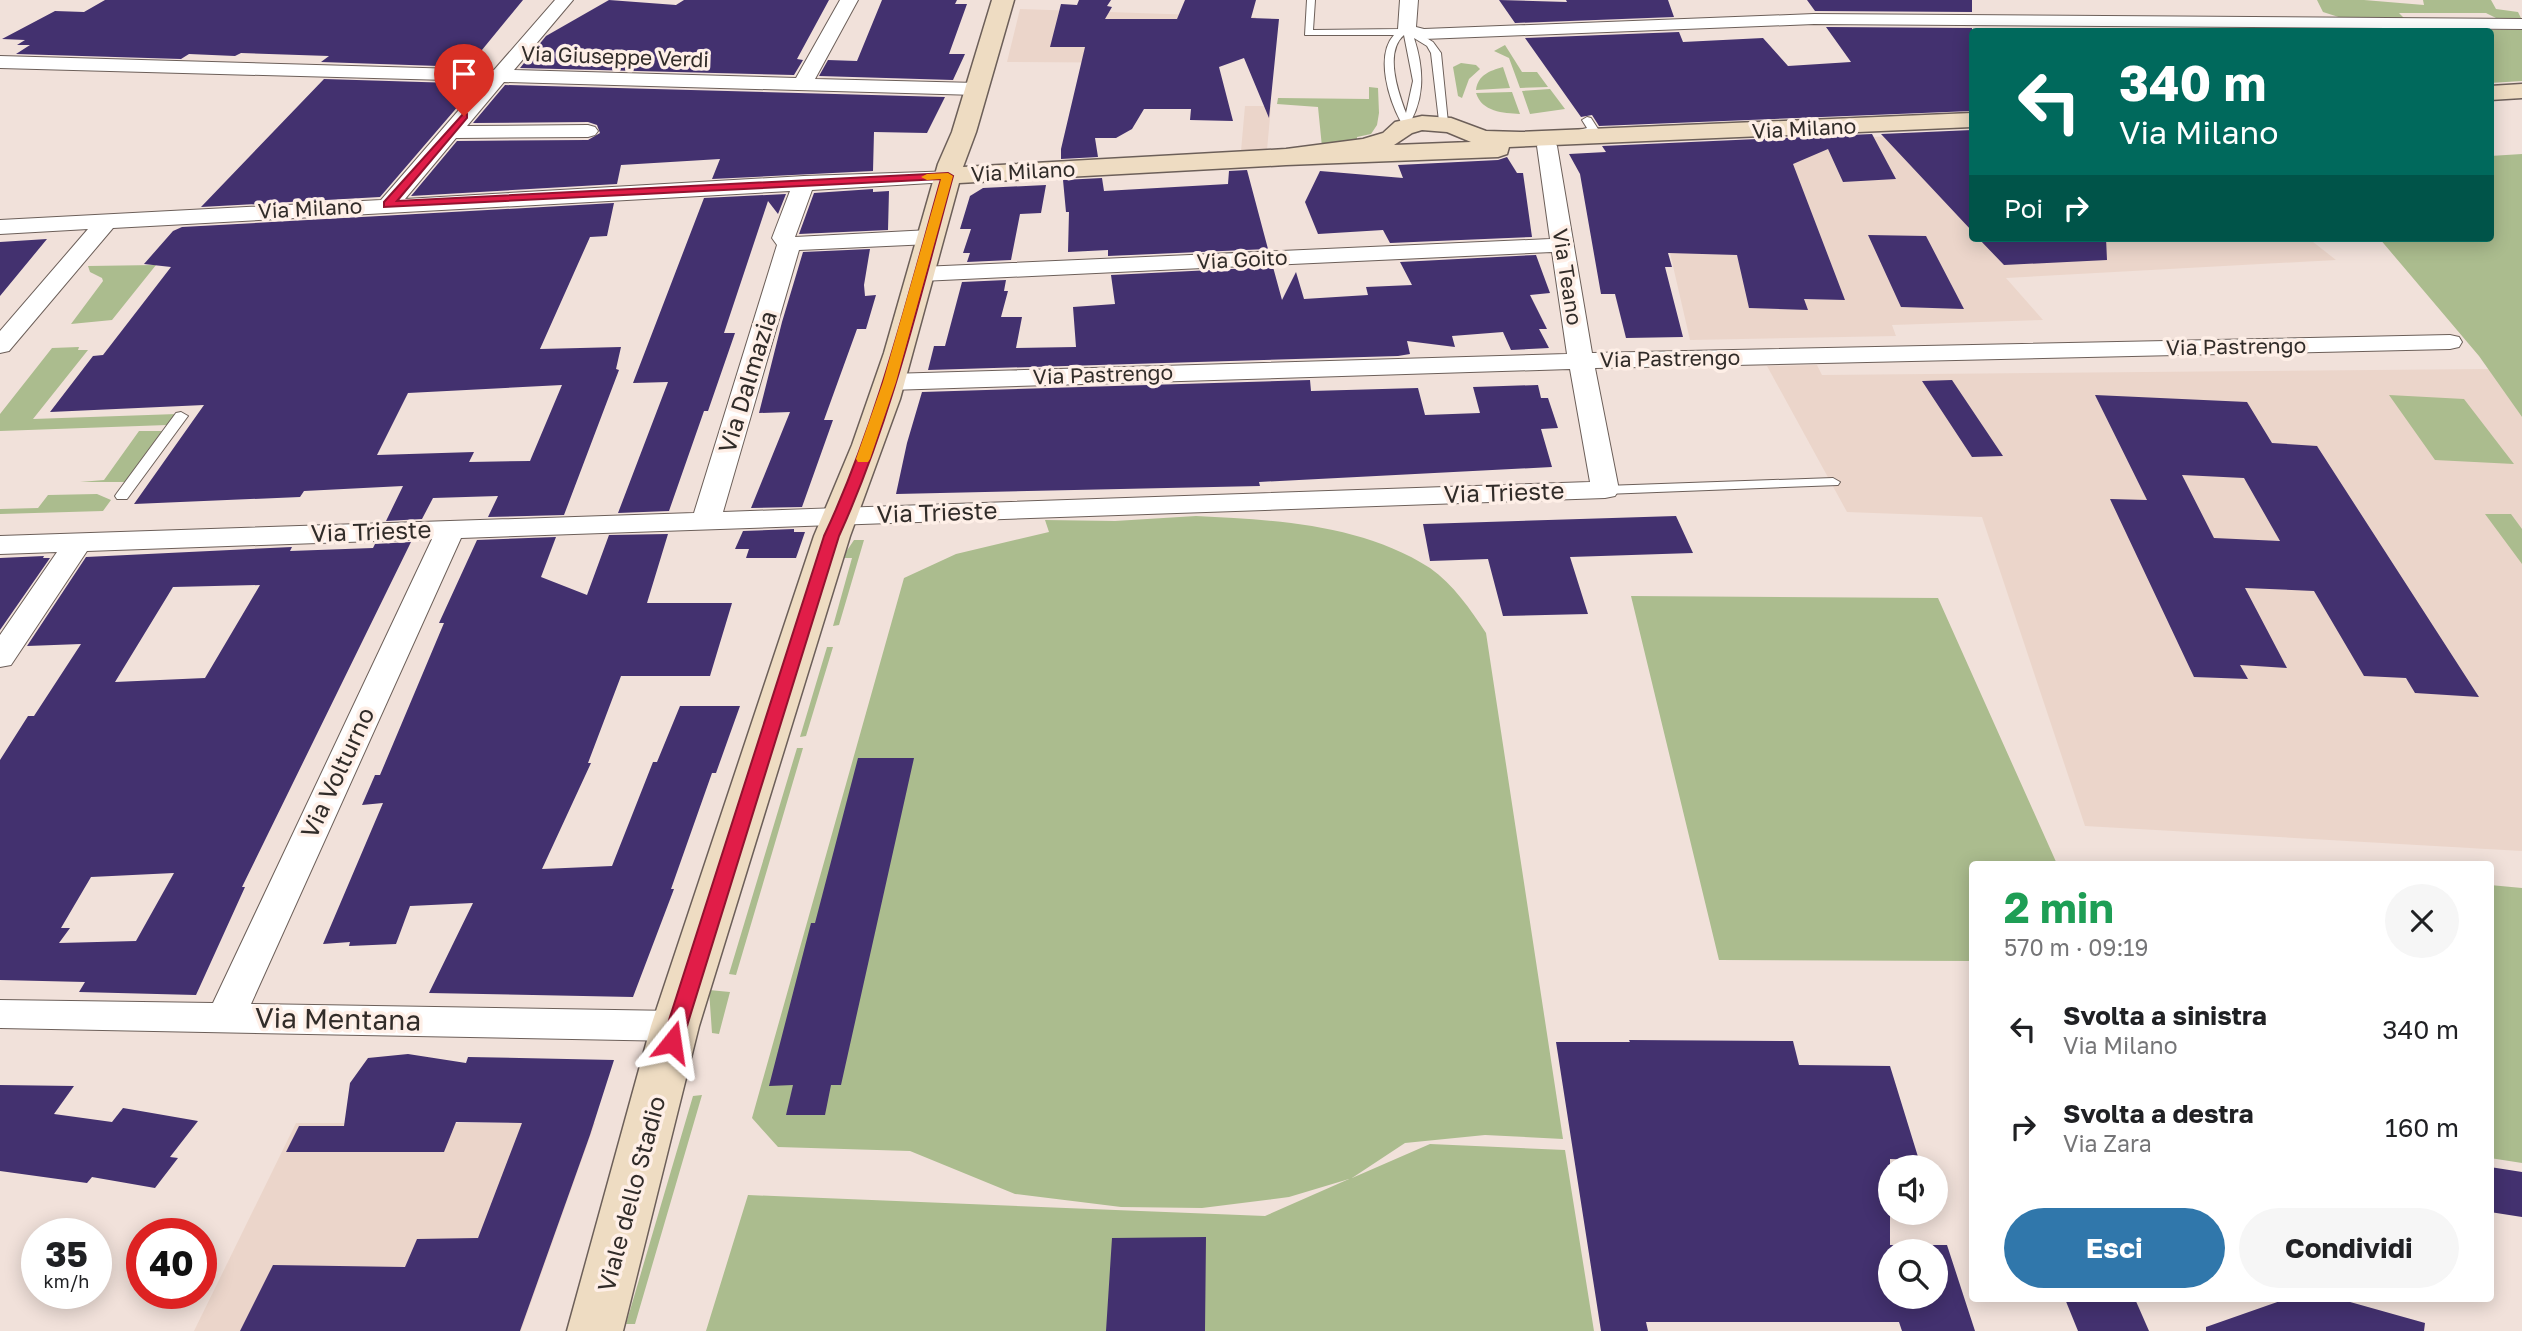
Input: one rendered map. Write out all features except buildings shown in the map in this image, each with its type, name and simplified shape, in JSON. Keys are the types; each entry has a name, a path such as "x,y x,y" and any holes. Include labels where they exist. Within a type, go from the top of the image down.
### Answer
{"street":[{"path":"388,205 564,0"},
{"path":"802,85 849,0"},
{"name":"Viale dello Stadio","path":"595,1331 675,1026 823,561 850,496 890,382 948,176 964,132 1003,0"},
{"path":"1409,0 1412,32 1814,19 2193,27 2522,24"},
{"path":"1877,0 1889,21"},
{"path":"2304,0 2314,24"},
{"path":"2162,6 2193,27"},
{"name":"Via Giuseppe Verdi","path":"0,62 977,89"},
{"path":"2494,93 2522,91"},
{"name":"Via Milano","path":"1286,157 1360,147 1383,141 1400,129 1424,123 1454,126 1482,138 1513,140 1635,137 1969,120"},
{"path":"1400,129 1396,140 1407,148 1440,152 1466,145 1470,138 1454,126"},
{"path":"450,132 588,131"},
{"name":"Via Milano","path":"964,132 995,157 1023,163 1123,166"},
{"name":"Via Milano","path":"0,227 804,182 1286,157 1440,152 1547,146 1635,137"},
{"name":"Via Teano","path":"1547,146 1581,361 1605,490"},
{"name":"Via Dalmazia","path":"706,520 789,244 783,238 804,182"},
{"path":"0,346 107,221"},
{"path":"789,244 930,237"},
{"name":"Via Goito","path":"921,274 1562,245"},
{"name":"Via Pastrengo","path":"890,382 1581,361 2450,342"},
{"name":"Via Trieste","path":"0,545 1605,490"},
{"name":"Via Volturno","path":"226,1017 450,530"},
{"path":"0,658 78,542"},
{"name":"Via Mentana","path":"0,1014 675,1026"}],"lane":[{"path":"1311,0 1308,33 1412,32 1430,44 1436,52 1441,115 1454,126"},
{"path":"1412,32 1423,105 1454,126"},
{"path":"1400,129 1389,53 1391,44 1412,32"},
{"path":"1400,129 1423,105"},
{"path":"1583,132 1593,129 1587,120"},
{"path":"122,496 181,416"},
{"name":"Via Trieste","path":"1605,490 1833,482"}],"shaded area":[{"path":"1020,9 1256,17 1251,58 1173,58 1171,63 1007,62"},
{"path":"1245,106 1271,106 1267,150 1241,151"},
{"path":"1969,132 1969,242 2313,242 2336,260 2006,278 2043,320 1892,325 1896,336 1690,340 1656,192 1693,146"},
{"path":"1817,365 1822,375 2489,369 2522,417 2522,851 2085,826 1982,517 1847,512 1767,366"},
{"path":"296,1123 595,1123 521,1331 194,1331 205,1309 217,1309 217,1284"}],"green space":[{"path":"2317,0 2364,0 2424,5 2423,0 2491,0 2496,9 2518,12 2521,18 2500,20 2486,13 2399,13 2405,19 2348,20 2323,12"},
{"path":"2494,30 2522,30 2522,81 2494,83"},
{"path":"1505,45 1522,72 1537,72 1548,87 1520,88 1509,58 1494,51"},
{"path":"1461,63 1476,65 1480,69 1469,79 1462,98 1458,96 1453,67"},
{"path":"1503,67 1510,88 1476,90 1485,74"},
{"path":"1369,87 1378,88 1377,125 1371,134 1357,137 1357,144 1322,147 1318,107 1277,104 1278,98 1369,99"},
{"path":"1550,89 1565,109 1530,114 1522,91"},
{"path":"1512,92 1520,114 1488,108 1476,93"},
{"path":"2522,154 2522,417 2479,356 2382,242 2494,242 2494,156"},
{"path":"156,265 112,320 71,324 103,281 90,272 88,266"},
{"path":"79,347 78,350 88,350 33,419 177,414 167,425 0,431 0,414 52,348"},
{"path":"2389,395 2464,399 2514,464 2435,460"},
{"path":"139,431 162,431 125,482 80,482 104,480"},
{"path":"97,494 111,500 103,511 0,514 0,509 38,508 48,495"},
{"path":"2485,514 2511,514 2522,529 2522,564"},
{"path":"1196,516 1317,527 1346,533 1403,553 1438,574 1461,598 1486,633 1563,1139 1485,1135 1405,1143 1352,1178 1430,1144 1565,1150 1594,1331 706,1331 748,1195 1265,1216 1349,1179 1289,1197 1202,1208 1121,1207 1015,1194 910,1151 778,1147 752,1118 904,578 956,554 1049,532 1045,520 1115,521"},
{"path":"854,540 864,540 839,625 833,626 852,558 842,558"},
{"path":"1631,596 1938,598 2056,861 1969,861 1969,961 1719,960"},
{"path":"827,647 833,647 806,736 800,737"},
{"path":"797,748 803,748 736,975 729,974"},
{"path":"2494,885 2522,888 2522,1163 2494,1159"},
{"path":"709,990 730,992 719,1034 712,1033"},
{"path":"702,1095 635,1324 626,1324 693,1096"}],"slow traffic":[{"path":"863,459 890,382 948,176 927,177"}],"route":[{"path":"464,116 388,205 948,176 890,382 850,496 832,536 689,981 672,1042"}]}
